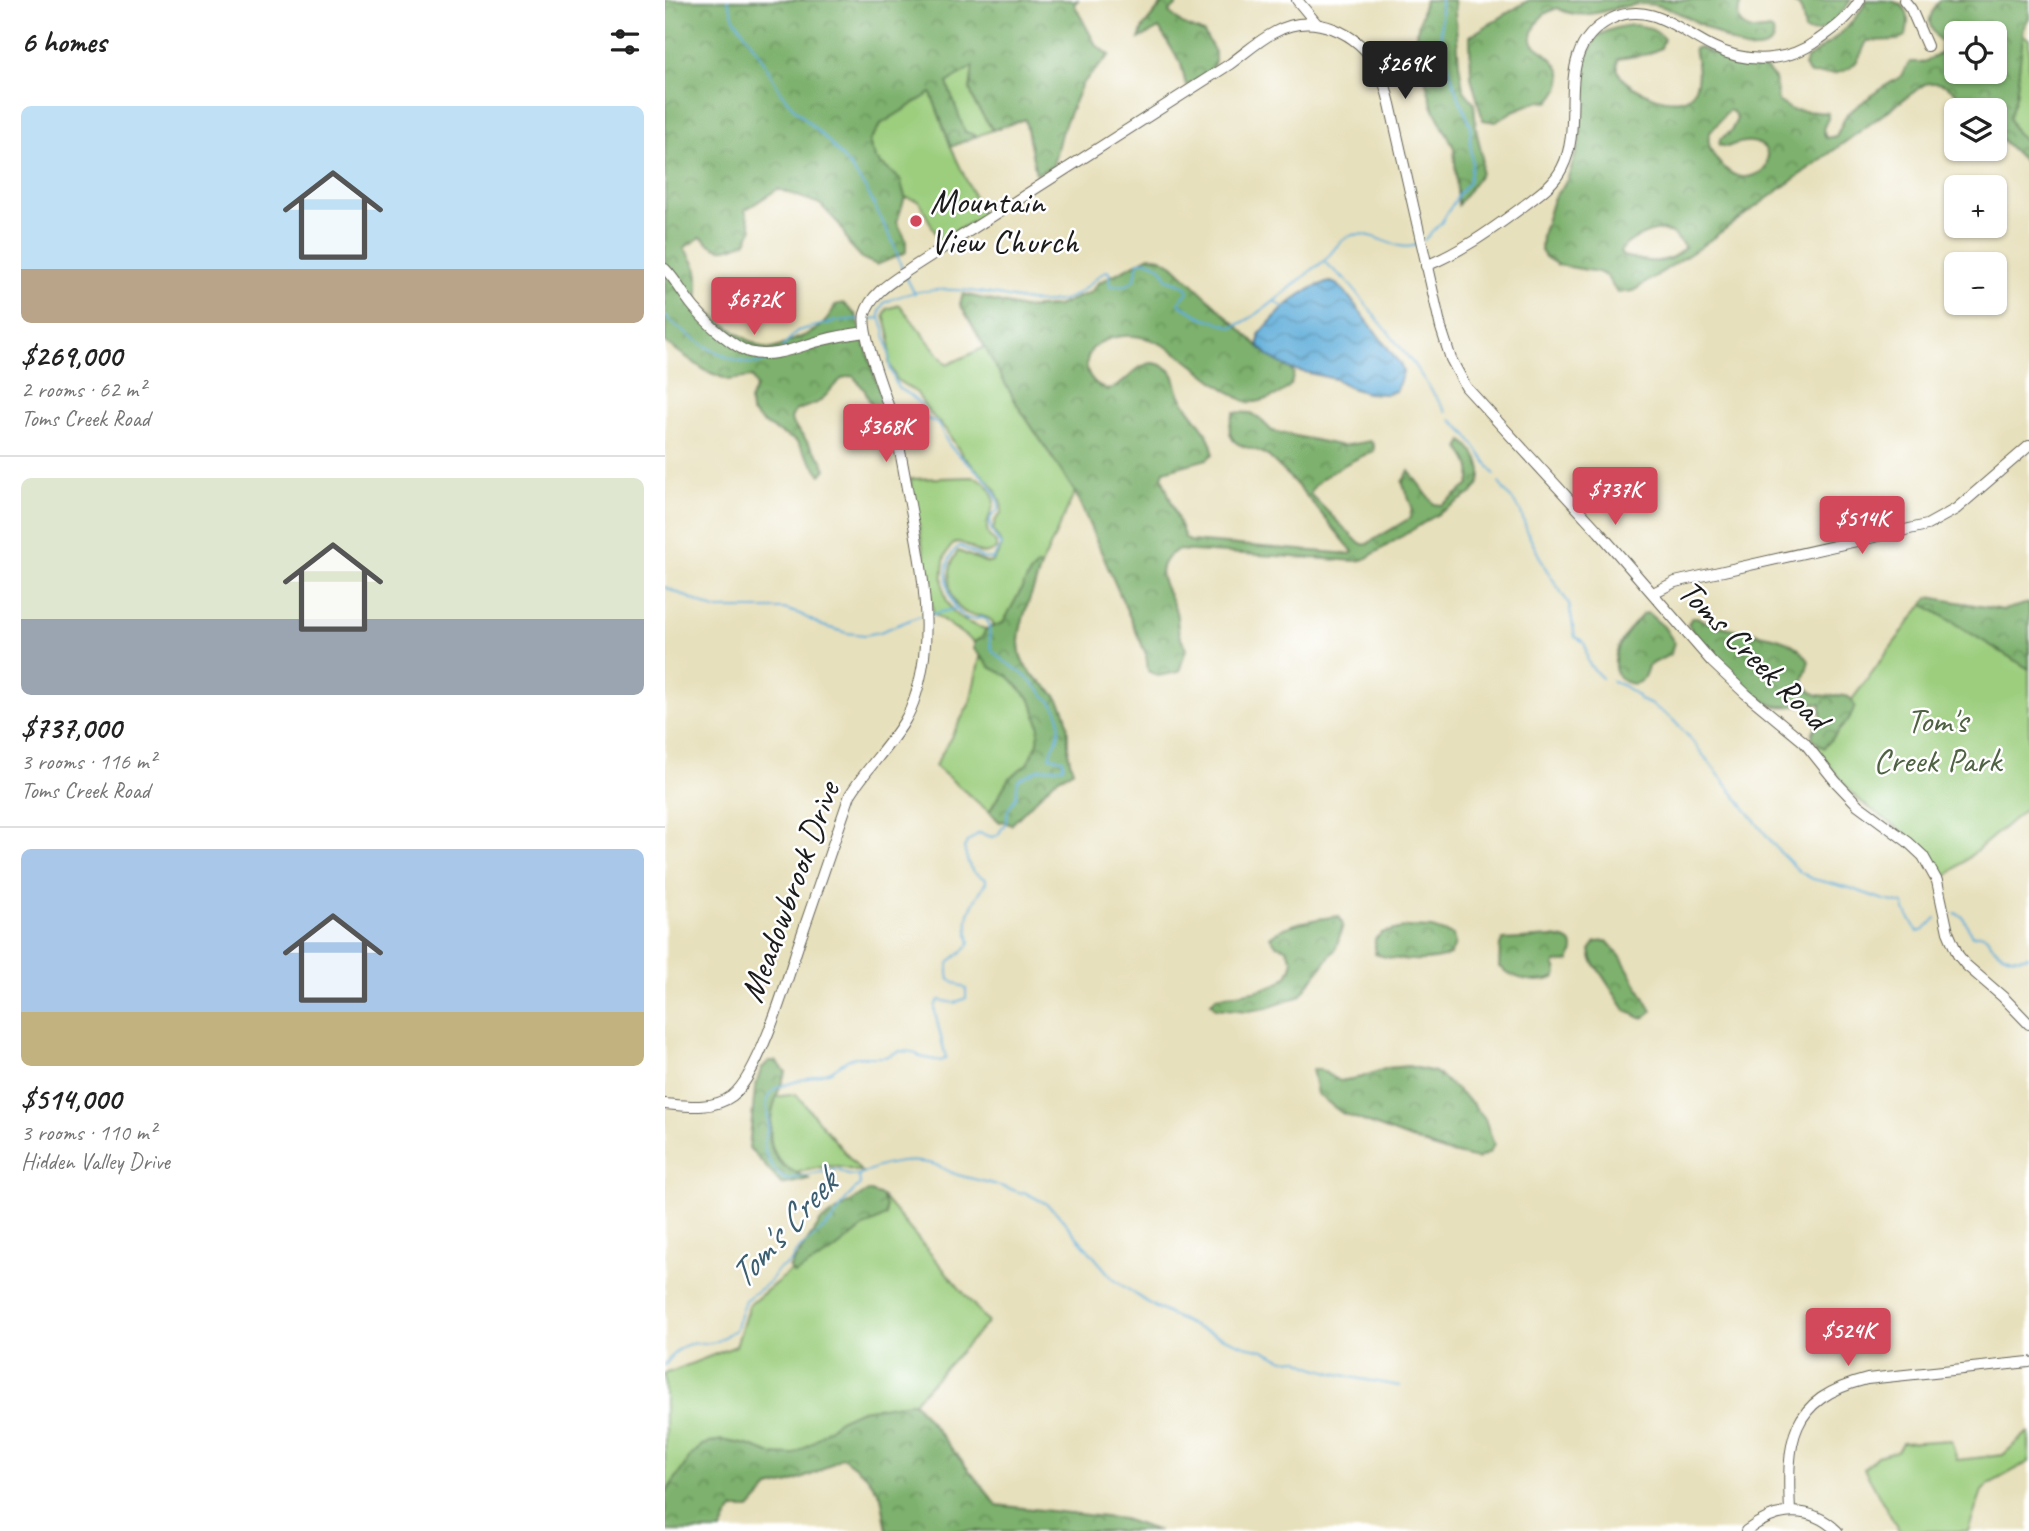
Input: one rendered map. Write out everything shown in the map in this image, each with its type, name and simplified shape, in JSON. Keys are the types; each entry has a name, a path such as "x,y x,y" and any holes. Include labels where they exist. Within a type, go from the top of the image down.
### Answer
{"street":[{"path":"1297,0 1316,23"},
{"path":"1426,266 1476,241 1554,181 1569,151 1574,70 1578,56 1590,36 1604,23 1627,14 1652,15 1668,20 1723,52 1751,59 1773,59 1814,44 1846,19 1860,0"},
{"path":"1904,0 1911,9 1927,46"},
{"name":"Toms Creek Road","path":"1316,23 1333,28 1355,41 1369,55 1380,72 1390,104 1447,348 1466,387 1721,671 1804,742 1850,798 1923,856 1937,881 1948,932 1958,955 2029,1024"},
{"name":"Meadowbrook Drive","path":"665,1104 695,1107 723,1101 732,1096 749,1076 774,1016 850,795 862,775 905,721 916,690 923,657 926,608 921,566 894,423 865,332 865,313 874,295 913,267 1230,64 1274,32 1295,25 1316,23"},
{"path":"665,269 699,314 732,343 747,351 759,354 774,353 829,338 865,332"},
{"path":"1653,593 1675,582 1927,525 1956,509 2029,446"},
{"path":"1790,1512 1788,1463 1792,1438 1803,1417 1824,1395 1844,1385 1867,1379 2029,1362"},
{"path":"1746,1531 1765,1519 1790,1512 1812,1515 1837,1531"}],"green space":[{"path":"665,0 1078,0 1074,4 1096,45 1110,55 1082,84 1061,133 1053,166 1036,174 1025,119 993,130 975,104 970,89 973,66 947,83 965,132 977,136 951,147 931,93 881,124 869,142 876,160 900,179 905,197 897,222 906,240 906,252 877,265 863,259 849,244 840,225 820,204 778,189 745,210 752,229 746,242 722,249 701,237 684,248 698,274 697,303 733,330 763,347 776,348 809,334 824,323 835,305 843,303 856,315 891,429 880,425 864,389 853,376 837,382 822,400 795,411 791,418 792,423 822,460 826,469 821,475 796,441 764,424 751,412 750,401 756,387 752,377 728,380 706,371 665,342"},
{"path":"1165,0 1177,0 1176,6 1169,12 1182,24 1204,33 1215,52 1215,62 1208,74 1186,86 1181,64 1159,28 1139,39 1143,27"},
{"path":"1425,0 1454,0 1463,89 1474,103 1482,156 1481,173 1458,205 1454,148 1433,108 1422,67 1417,66 1416,62 1419,58 1416,35"},
{"path":"1529,0 1742,0 1738,16 1743,26 1754,30 1770,29 1773,31 1773,37 1772,42 1765,47 1744,49 1696,22 1657,5 1634,5 1591,14 1569,13 1557,8 1540,19 1532,35 1534,44 1551,58 1560,70 1561,82 1555,95 1549,102 1538,101 1513,111 1496,122 1483,120 1471,77 1470,36"},
{"path":"1778,0 1851,0 1831,24 1812,33 1805,31 1802,12 1797,5"},
{"path":"1867,0 1900,4 1908,15 1906,35 1898,40 1867,41 1856,63 1845,71 1810,74 1804,66 1807,59 1848,26"},
{"path":"1940,0 2029,0 2029,18 2024,27 2016,96 2009,118 2015,131 2029,146 2029,166 2007,145 2007,98 1961,98 1946,86 1925,84 1699,248 1633,291 1617,293 1607,277 1598,272 1558,265 1545,257 1541,250 1542,235 1553,199 1567,180 1579,144 1586,57 1597,36 1615,28 1632,25 1657,32 1664,39 1661,48 1648,54 1618,59 1617,67 1620,75 1634,87 1667,100 1687,98 1693,92 1698,76 1694,49 1698,47 1730,60 1766,69 1775,79 1778,101 1792,110 1828,113 1823,129 1826,138 1836,136 1847,114 1900,77 1910,62 1924,62 1940,54 1941,43 1930,26 1930,17","holes":["1729,110 1737,119 1731,131 1720,139 1719,145 1727,147 1743,142 1758,143 1767,152 1765,169 1750,176 1738,176 1725,169 1711,149 1709,135","1662,230 1673,234 1685,247 1671,258 1640,260 1623,256 1620,252 1644,234"]},
{"path":"2022,34 2029,39 2029,146 2015,131 2009,118 2016,96"},
{"path":"982,42 975,104 993,130 977,136 965,132 959,119 931,93 951,147 983,216 939,240 919,201 905,197 900,179 876,160 869,142 881,124"},
{"path":"1150,256 1161,258 1173,265 1270,357 1294,373 1291,384 1284,391 1265,400 1248,402 1225,389 1173,350 1144,338 1112,338 1100,342 1091,350 1087,362 1088,372 1097,384 1107,390 1116,387 1148,364 1154,363 1169,369 1183,401 1209,439 1213,454 1207,459 1164,471 1162,477 1185,538 1190,541 1350,554 1353,552 1302,491 1269,457 1235,442 1230,428 1234,412 1250,413 1272,431 1343,446 1370,441 1374,445 1374,451 1328,475 1310,494 1358,542 1365,545 1410,518 1412,507 1402,482 1409,471 1434,504 1442,505 1469,485 1469,465 1459,448 1463,441 1475,454 1481,471 1481,477 1472,493 1365,559 1357,561 1177,550 1168,557 1161,572 1186,649 1179,672 1158,676 1148,671 1146,654 1075,492 1018,406 960,304 963,294 1023,308 1057,306 1091,292 1098,283"},
{"path":"900,305 947,365 985,347 1018,406 1075,492 1009,636 994,628 988,618 973,616 959,608 951,593 951,567 958,551 987,563 992,562 998,553 1001,543 993,531 995,521 1002,512 1001,503 994,487 963,456 917,393 897,380 889,363 890,336 884,315 887,309"},
{"path":"972,477 981,480 992,492 994,502 987,531 996,543 996,549 984,554 956,542 945,558 944,592 951,609 958,616 986,629 986,644 1043,704 1041,758 989,812 935,766 970,703 982,648 933,613 910,479"},
{"path":"1038,565 1041,566 1022,622 1020,650 1023,663 1057,697 1063,708 1073,770 1055,780 1011,825 1000,822 989,812 1009,778 1027,764 1038,743 1039,725 1031,700 1008,676 991,668 974,649 974,642 982,637 986,629 1003,623 1030,573"},
{"path":"1929,597 2003,610 2029,603 2029,669 1923,604"},
{"name":"Tom's Creek Park","path":"1923,604 2029,669 2029,806 1942,880 1936,866 1917,843 1858,799 1816,748"},
{"path":"1648,613 1664,627 1674,642 1671,654 1648,666 1641,681 1627,683 1616,673 1616,653 1633,625 1643,614"},
{"path":"1692,617 1729,628 1772,636 1796,647 1809,661 1803,681 1808,689 1819,695 1849,697 1855,706 1849,719 1824,748 1813,740 1812,734 1821,716 1821,704 1779,706 1763,700 1739,682 1703,645 1688,624"},
{"path":"1339,916 1343,925 1336,948 1299,997 1267,1008 1248,1011 1215,1008 1211,1003 1216,997 1263,989 1286,977 1293,962 1286,948 1276,945 1270,937 1277,932 1303,922"},
{"path":"1407,927 1432,928 1453,935 1455,945 1450,955 1413,960 1375,954 1375,939 1382,933"},
{"path":"1552,937 1568,940 1573,945 1569,961 1555,963 1557,974 1554,978 1525,980 1499,967 1500,945 1503,940"},
{"path":"1607,941 1621,957 1652,1011 1645,1017 1640,1018 1625,1010 1592,960 1590,950 1596,942"},
{"path":"769,1061 776,1061 786,1072 770,1120 771,1146 784,1166 809,1179 782,1185 749,1148 755,1089 761,1069"},
{"path":"1408,1066 1435,1072 1471,1102 1485,1119 1494,1145 1489,1153 1477,1159 1443,1151 1342,1113 1317,1094 1312,1069 1319,1069 1340,1081 1387,1068"},
{"path":"796,1094 862,1173 829,1166 796,1173 778,1159 771,1143 773,1102 775,1097"},
{"path":"868,1191 882,1196 886,1216 864,1227 832,1252 794,1274 789,1268 821,1221"},
{"path":"882,1196 988,1322 911,1405 665,1531 665,1374 736,1346 749,1305"},
{"path":"914,1402 997,1505 1123,1519 1159,1531 887,1531 881,1496 866,1475 842,1457 818,1472 769,1488 750,1509 734,1509 721,1531 665,1531 665,1494 691,1456 702,1445 721,1440 748,1445 772,1454 793,1455 839,1420 861,1410"},
{"path":"2027,1433 2029,1462 1989,1484 1982,1491 1968,1531 1899,1531 1864,1469 1877,1456 1897,1451 1902,1443 1951,1440 1957,1460 2003,1455"}],"water":[{"path":"1331,282 1346,293 1400,364 1403,372 1396,391 1385,394 1367,393 1335,379 1291,369 1270,357 1259,346 1259,335 1291,302 1310,289"}],"waterway":[{"path":"728,0 734,18 760,55 781,93 829,142 866,189 893,242 902,269"},
{"name":"Tom's Creek","path":"1424,240 1441,223 1469,182 1472,163 1471,126 1455,88 1444,49 1441,0"},
{"name":"Tom's Creek","path":"665,1365 682,1347 715,1342 735,1330 745,1300 769,1282 777,1270 791,1262 797,1250 833,1220 860,1184 859,1176 838,1170 787,1180 779,1174 764,1148 768,1127 767,1101 772,1092 778,1087 831,1071 855,1057 885,1057 899,1051 913,1052 921,1057 941,1061 946,1058 935,1006 939,1000 954,1003 966,998 966,989 949,979 948,966 970,943 968,917 986,882 986,879 970,867 964,848 967,842 979,833 992,837 998,835 1016,797 1018,780 1039,769 1063,767 1063,759 1050,757 1059,731 1057,710 1027,678 993,651 987,620 982,617 971,619 962,615 954,606 947,579 952,554 960,546 982,558 993,559 1001,545 990,525 991,517 999,508 998,502 988,482 951,447 939,426 926,419 920,404 898,388 890,369 880,318 884,303 896,297 937,290 978,292 1029,301 1056,301 1077,294 1106,271 1109,272 1110,286 1127,285 1135,279 1138,262 1147,261 1159,267 1167,279 1182,284 1189,290 1179,302 1180,305 1202,317 1233,327 1272,303 1323,262 1349,236 1361,234 1401,246 1416,245"},
{"path":"1324,262 1348,282 1412,362 1446,412"},
{"path":"906,277 915,294"},
{"path":"1274,301 1285,308"},
{"path":"665,316 686,334 731,359 760,363 771,358"},
{"path":"869,319 880,318"},
{"path":"783,347 797,331 837,321 860,319"},
{"path":"1451,419 1468,436 1495,475"},
{"path":"1499,483 1520,510 1528,534 1546,569 1569,604 1575,637 1585,645 1590,665 1602,678"},
{"path":"665,587 714,609 784,609 820,625 847,633 865,635 880,632 920,616"},
{"path":"929,615 954,609"},
{"path":"1612,681 1624,686 1640,700 1672,719 1778,850 1800,872 1813,879 1904,904 1905,911 1918,932 1924,930 1936,918"},
{"path":"1955,913 1963,917 1972,936 1986,936 2004,955 2018,958 2029,956"},
{"path":"859,1176 885,1165 924,1162 958,1175 1024,1192 1056,1212 1113,1279 1151,1305 1195,1327 1284,1360 1298,1359 1331,1372 1400,1386"}],"place":[{"name":"Mountain View Church","path":"916,221"}]}
